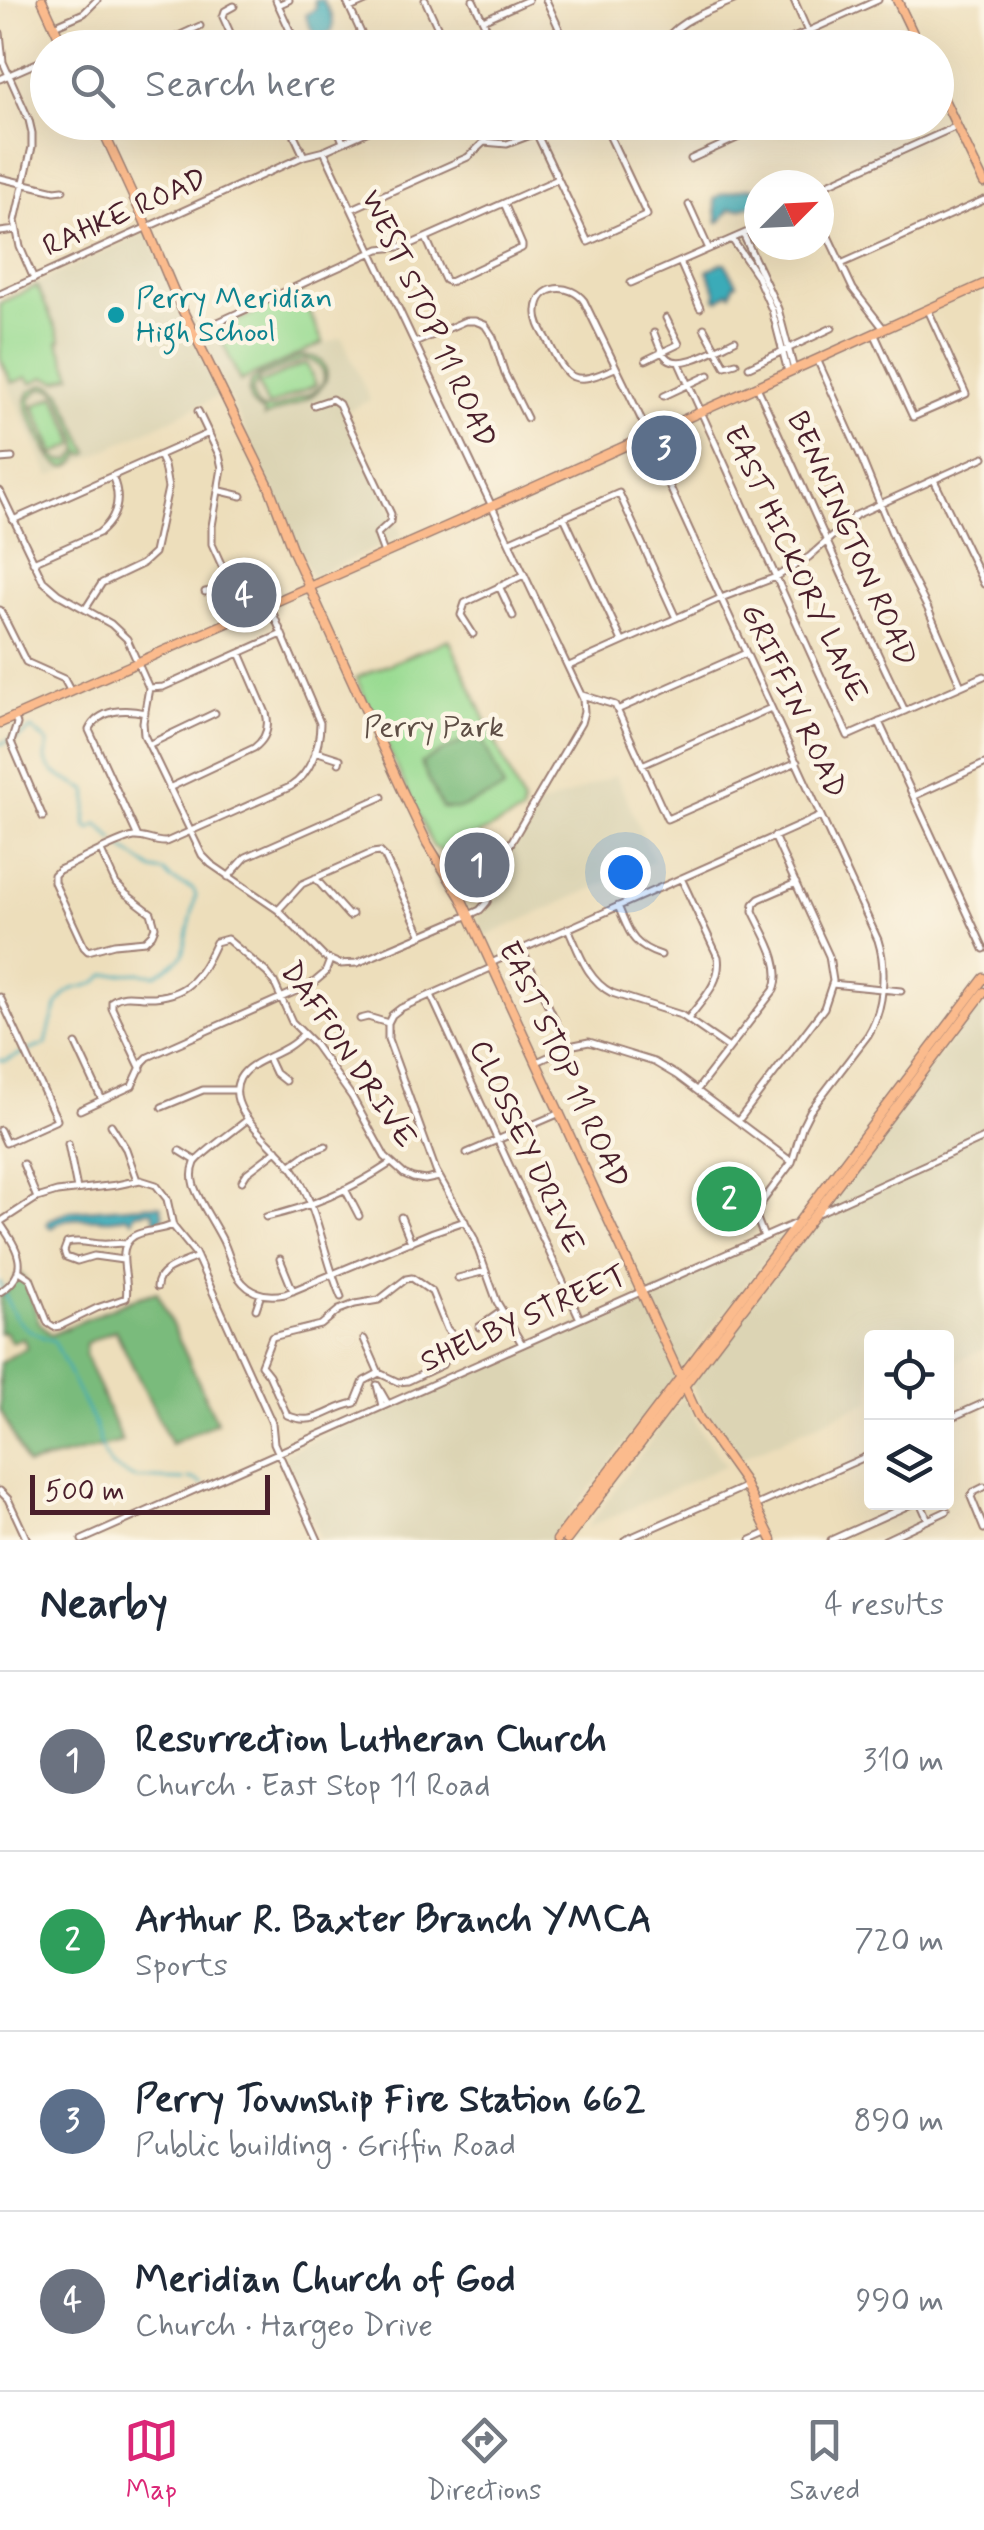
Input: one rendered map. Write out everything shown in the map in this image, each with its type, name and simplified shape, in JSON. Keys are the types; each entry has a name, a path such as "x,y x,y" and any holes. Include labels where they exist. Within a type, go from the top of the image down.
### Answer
{"main road":[{"path":"42,0 56,30"},
{"path":"897,0 911,30"},
{"path":"954,120 984,183"},
{"path":"107,140 193,334 263,474 421,832 469,915"},
{"path":"0,723 984,284"},
{"name":"EAST STOP 11 ROAD","path":"469,915 682,1381 706,1430 747,1486 771,1536"},
{"path":"567,1540 799,1222 984,978"},
{"path":"557,1540 815,1214 984,992"}],"street":[{"path":"54,26 84,12 97,0"},
{"path":"289,0 277,2 290,30"},
{"path":"346,0 360,30"},
{"path":"350,8 368,0"},
{"path":"426,0 439,30"},
{"path":"473,0 488,30"},
{"path":"483,20 528,0"},
{"path":"546,0 560,30"},
{"path":"675,30 734,0"},
{"path":"794,0 808,30"},
{"path":"810,30 878,0"},
{"path":"229,30 223,18 225,11 234,6"},
{"path":"191,30 200,26"},
{"path":"0,32 2,62 30,124"},
{"path":"0,79 30,66"},
{"path":"32,140 15,221 20,247 34,279"},
{"path":"296,140 304,156"},
{"path":"352,209 468,157 484,142 507,144 518,140"},
{"path":"539,140 588,242 647,215 612,140"},
{"path":"690,159 732,140"},
{"path":"834,181 926,140"},
{"name":"RAHKE ROAD","path":"0,294 345,141"},
{"name":"WEST STOP 11 ROAD","path":"324,151 492,505"},
{"path":"0,178 63,190"},
{"path":"193,334 372,252 406,247 558,180"},
{"path":"842,264 984,200"},
{"path":"426,238 448,282 520,250 522,244 504,204"},
{"path":"688,204 709,249"},
{"path":"0,232 16,230"},
{"path":"631,283 743,234 778,309 791,371"},
{"path":"732,239 756,274 786,350"},
{"path":"834,248 853,289 884,329"},
{"path":"680,262 700,308"},
{"name":"GRIFFIN ROAD","path":"615,368 583,379 560,366 536,311 548,292 570,289 582,297 649,435 880,945 881,989"},
{"path":"874,334 912,418 966,394 928,310"},
{"path":"646,360 679,344 666,318"},
{"path":"414,343 464,321 482,323 491,332 502,367 528,418"},
{"path":"704,328 726,367 736,362"},
{"path":"749,367 832,328"},
{"path":"654,333 668,360 679,363 735,340"},
{"path":"818,359 899,551 962,686"},
{"name":"EAST HICKORY LANE","path":"679,363 848,736 879,722 984,948"},
{"path":"664,396 708,376"},
{"name":"BENNINGTON ROAD","path":"756,386 905,711"},
{"path":"314,405 332,399 339,404 384,499 392,519 377,534 384,553"},
{"path":"198,411 222,468 212,544 244,615"},
{"path":"13,520 209,433"},
{"path":"85,610 102,584 142,564 154,552 168,488 160,455"},
{"path":"0,460 12,458"},
{"path":"568,666 776,577 802,561 848,520 984,458"},
{"path":"33,562 99,533 108,525 116,514 118,498 112,476"},
{"path":"934,480 984,584"},
{"path":"0,491 38,573 51,589 128,639 149,688 143,730 202,855 278,910 318,953 340,964 357,963 469,915"},
{"path":"219,491 242,496"},
{"path":"509,542 619,493 676,618"},
{"path":"492,505 582,695 615,705 667,819 796,762"},
{"path":"564,517 622,642"},
{"path":"473,634 461,615 462,607 525,575"},
{"path":"205,592 229,584"},
{"path":"500,586 513,616"},
{"path":"101,851 117,885 153,915 155,927 144,941 88,951 54,882 54,875 60,870 101,851 138,837 162,843 302,778 315,751 320,730 318,714 269,604"},
{"path":"0,610 26,662 64,678 71,692"},
{"path":"149,688 163,686 282,634"},
{"path":"169,788 254,748 264,738 268,722 240,653"},
{"path":"617,710 746,653"},
{"path":"879,722 984,676"},
{"name":"EAST STOP 11 ROAD","path":"469,915 488,902 505,853 580,723 584,712 582,695"},
{"path":"642,765 771,708"},
{"path":"138,837 90,726 119,710 145,713"},
{"path":"149,744 215,713"},
{"path":"14,717 17,724 11,741 43,817"},
{"path":"315,751 340,759 339,763"},
{"path":"912,796 984,764"},
{"path":"228,876 246,857 382,797"},
{"path":"522,1344 502,1311 477,1244 440,1178 388,1038 388,1023 393,1014 522,949 821,816"},
{"path":"738,1121 822,1012 832,984 829,956 774,836"},
{"path":"278,910 296,888 372,852 380,852 422,936"},
{"path":"315,878 348,916 352,914"},
{"path":"682,878 719,968 715,982 688,1019"},
{"path":"697,1090 778,980 777,965 753,905 796,883"},
{"path":"618,906 634,941 662,955"},
{"path":"568,928 589,974 602,988 688,1019 730,1048"},
{"name":"DAFFON DRIVE","path":"141,1069 112,1002 122,995 163,996 188,985 204,968 216,942 226,939 268,973 292,1022 315,1045 352,1097 390,1163 414,1178 440,1178"},
{"path":"522,949 568,1048"},
{"path":"80,1110 132,1086 148,1057 317,981 330,960"},
{"path":"832,984 901,991"},
{"path":"764,1237 757,1210 792,1162 810,1111 872,1028 881,989"},
{"name":"CLOSSEY DRIVE","path":"430,994 580,1319"},
{"path":"0,997 57,1120 6,1143 0,1130"},
{"path":"360,1019 388,1023"},
{"path":"303,1034 290,1047 246,1070 236,1090 240,1109 290,1166 310,1207 341,1297"},
{"path":"537,1062 589,1042 645,1058 670,1070 792,1162"},
{"path":"76,1044 102,1100"},
{"path":"268,1058 284,1081"},
{"path":"162,1107 203,1090 236,1090"},
{"path":"468,1154 560,1113"},
{"path":"248,1119 204,1152 196,1161 193,1175 195,1188 237,1275 261,1294 277,1296 465,1221"},
{"path":"111,1125 126,1149 137,1180"},
{"name":"SHELBY STREET","path":"82,1540 984,1138"},
{"path":"68,1144 77,1189"},
{"path":"290,1166 326,1146"},
{"path":"242,1182 277,1150"},
{"path":"180,1151 196,1161"},
{"path":"266,1217 310,1207 390,1163"},
{"path":"23,1164 37,1198"},
{"path":"2,1291 18,1270 18,1252 0,1222 37,1198 137,1180 153,1182 166,1197 173,1225 197,1257 272,1423 278,1451 318,1540"},
{"path":"345,1190 359,1216"},
{"path":"401,1217 412,1242"},
{"path":"18,1270 30,1278 47,1321 60,1326 127,1297 123,1260 126,1244 139,1234 173,1225"},
{"path":"123,1260 94,1256 76,1261 64,1253 71,1240 126,1244"},
{"path":"156,1288 161,1274 197,1257"},
{"path":"280,1260 293,1290"},
{"path":"458,1278 486,1271"},
{"path":"414,1278 433,1293 447,1329 456,1339 440,1367 405,1382 376,1374 364,1381 354,1404 342,1405 315,1420 300,1419 287,1415 262,1361 274,1336 320,1326 340,1310 379,1300 405,1279 414,1278"},
{"path":"256,1309 261,1294"},
{"path":"479,1327 502,1311"},
{"path":"364,1338 385,1405"},
{"path":"954,1416 984,1403"},
{"path":"757,1506 864,1458"},
{"path":"625,1540 747,1486"},
{"path":"984,1486 971,1495 984,1529"},
{"path":"0,1491 8,1499 27,1540"},
{"path":"830,1540 899,1510"},
{"path":"922,1510 928,1520"},
{"path":"884,1540 947,1512"},
{"path":"752,1540 771,1536"}],"shaded area":[{"name":"Perry Meridian High School","path":"147,232 219,396 50,477 0,368 0,300"},
{"path":"303,289 327,343 342,337 370,400 347,411 403,536 312,577 201,335"},
{"path":"616,775 654,861 485,937 476,917 493,903 514,841 537,805"},
{"path":"984,996 984,1349 954,1363 954,1330 864,1330 864,1403 737,1460 714,1430 691,1384"},
{"path":"785,1233 551,1540 321,1540 283,1454"},
{"path":"684,1395 700,1430 726,1465 587,1528"}],"green space":[{"path":"37,286 72,375 58,381 45,377 31,383 27,377 12,383 0,358 0,303"},
{"path":"300,292 323,343 240,381 217,330"},
{"path":"301,356 310,356 323,364 327,374 324,383 317,391 307,398 264,417 249,396 251,382","holes":["310,360 324,374 319,388 269,410 258,406 252,391 259,378"]},
{"path":"306,363 316,385 268,406 258,384"},
{"path":"43,384 61,392 89,453 83,452 68,466 55,462 27,410 29,392","holes":["41,388 58,394 79,442 79,452 71,460 61,461 52,455 30,407 31,397"]},
{"path":"55,396 76,444 55,454 34,406"},
{"name":"Perry Park","path":"449,639 523,803 522,813 443,852 433,847 356,678"},
{"path":"471,729 478,729 504,789 459,809 442,808 421,763 467,739"},
{"path":"20,1273 39,1322 51,1335 157,1292 217,1422 171,1444 115,1330 86,1343 85,1355 122,1442 27,1465 0,1409 0,1363 27,1347 23,1338 11,1342 5,1332 0,1333 0,1295"}],"water":[{"path":"314,0 323,0 331,15 332,30 311,28 306,15 316,8"},
{"path":"744,189 744,208 730,209 718,222 714,199"},
{"path":"725,263 737,283 731,294 728,292 719,300 707,271"},
{"path":"161,1206 163,1216 156,1223 153,1211 136,1213 132,1220 126,1216 81,1218 50,1228 47,1225 49,1220 70,1211"}],"waterway":[{"path":"0,744 32,729 45,739 48,766 87,790 87,827 98,824 114,840"},
{"path":"28,1051 46,1044 55,1011 69,991 105,975 156,975 183,955 196,895 193,889 153,870 121,847"},
{"path":"0,1059 23,1053"},
{"path":"0,1282 18,1320 32,1332 54,1341 112,1467 134,1478 184,1480"},
{"path":"189,1479 203,1484"}],"place":[{"name":"Perry Meridian High School","path":"116,315"},
{"name":"Perry Township Fire Station 662","path":"664,448"},
{"name":"Meridian Church of God","path":"244,595"},
{"name":"Resurrection Lutheran Church","path":"477,865"},
{"name":"Arthur R. Baxter Branch YMCA","path":"729,1199"}]}
